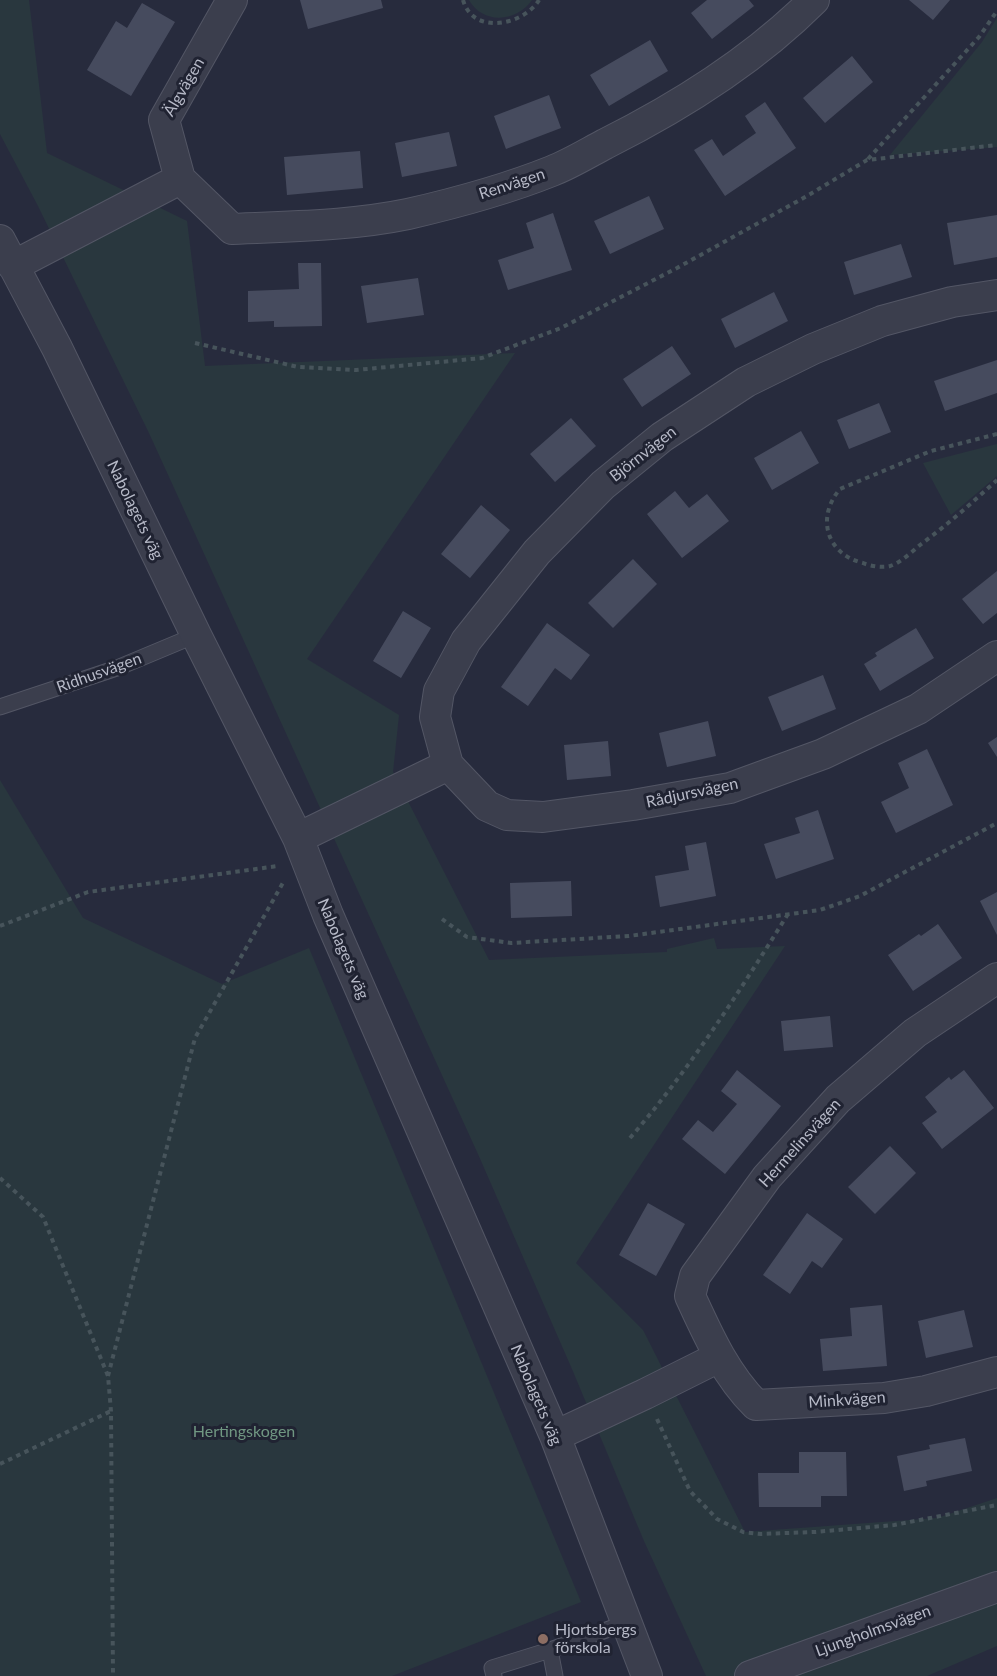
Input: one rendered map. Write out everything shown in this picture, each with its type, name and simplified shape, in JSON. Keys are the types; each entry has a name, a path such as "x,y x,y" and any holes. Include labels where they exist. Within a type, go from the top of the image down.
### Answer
{"street":[{"name":"Älgvägen","path":"180,179 164,120 232,0"},
{"name":"Renvägen","path":"180,179 232,229 339,224 408,214 484,193 553,171 634,130 721,78 796,18 814,0"},
{"path":"13,266 180,179"},
{"name":"Nabolagets väg","path":"0,240 57,348 328,915 555,1436 647,1676"},
{"name":"Björnvägen","path":"448,765 435,717 439,691 466,641 537,552 603,485 662,437 746,382 882,321 952,302 997,295"},
{"name":"Rådjursvägen","path":"448,765 487,806 507,815 543,817 633,805 730,788 822,754 918,709 997,656"},
{"path":"296,851 448,765"},
{"name":"Hermelinsvägen","path":"719,1357 690,1296 695,1276 761,1186 838,1099 915,1033 997,978"},
{"path":"555,1436 719,1357"},
{"name":"Minkvägen","path":"719,1357 743,1392 756,1406 884,1398 926,1391 997,1372"},
{"name":"Ljungholmsvägen","path":"750,1676 997,1587"}],"lane":[{"name":"Ridhusvägen","path":"0,707 117,668 196,635"},
{"path":"494,1676 492,1668 626,1623"},
{"path":"550,1650 555,1676"}],"path":[{"path":"463,0 470,13 479,19 494,23 510,22 526,14 538,0"},
{"path":"195,343 298,367 356,370 482,358 571,323 807,196 867,160 979,37 997,11"},
{"path":"867,160 997,145"},
{"path":"997,434 931,451 840,489 831,499 827,510 826,528 842,554 872,566 890,566 962,513 997,480"},
{"path":"442,919 467,937 511,943 629,936 820,910 860,896 997,823"},
{"path":"0,926 88,892 296,851"},
{"path":"108,1376 195,1038 296,851"},
{"path":"630,1138 667,1095 753,971 788,914"},
{"path":"0,1178 43,1217 108,1376 111,1411 113,1676"},
{"path":"645,1394 690,1491 726,1526 743,1532 761,1534 815,1532 894,1525 997,1505"},
{"path":"0,1464 111,1411"}],"green space":[{"path":"0,0 29,0 47,153 187,221 205,366 515,353 307,659 399,715 393,772 489,960 667,952 667,949 714,938 717,949 785,946 576,1263 643,1330 745,1532 937,1518 997,1498 997,1646 927,1676 706,1676 644,1541 478,1154 149,433 38,206 0,134"},
{"path":"469,0 532,0 518,13 500,18 483,14"},
{"path":"997,18 997,147 890,155 982,42"},
{"path":"997,444 997,476 951,515 923,463"},
{"name":"Hertingskogen","path":"0,780 83,918 222,984 309,948 581,1602 392,1676 0,1676"}],"building":[{"path":"300,0 381,0 383,8 308,29"},
{"path":"707,0 749,0 754,6 712,39 691,13"},
{"path":"909,0 950,0 933,20"},
{"path":"142,3 175,22 131,96 87,70 116,21 127,28"},
{"path":"650,40 668,71 609,106 590,75"},
{"path":"852,56 873,82 825,123 803,98"},
{"path":"549,95 561,128 506,149 494,116"},
{"path":"765,102 796,148 725,196 694,150 712,139 723,156 756,133 745,116"},
{"path":"449,132 457,166 402,177 395,143"},
{"path":"360,151 363,188 287,195 284,157"},
{"path":"649,196 664,229 610,254 594,221"},
{"path":"553,213 572,270 508,290 498,260 534,248 526,223"},
{"path":"997,215 997,257 954,265 947,223"},
{"path":"901,244 912,277 854,295 844,262"},
{"path":"298,263 321,263 322,326 274,327 274,321 248,322 248,291 299,289"},
{"path":"418,278 424,315 367,323 361,286"},
{"path":"774,292 788,321 735,348 721,319"},
{"path":"672,346 691,374 642,407 623,379"},
{"path":"997,360 997,393 945,411 934,381"},
{"path":"879,403 891,432 849,449 837,420"},
{"path":"571,418 596,446 555,482 530,454"},
{"path":"801,431 819,463 772,490 754,458"},
{"path":"675,491 689,508 707,494 729,521 682,558 647,514"},
{"path":"481,505 510,530 470,578 441,554"},
{"path":"633,559 657,584 613,628 588,603"},
{"path":"997,571 997,613 983,624 962,599"},
{"path":"403,611 431,628 401,678 373,661"},
{"path":"547,623 590,655 571,680 555,668 528,706 501,687"},
{"path":"916,628 934,658 880,691 864,664 877,656 875,653"},
{"path":"823,675 836,709 782,731 768,697"},
{"path":"708,721 716,756 667,767 659,733"},
{"path":"997,737 997,757 988,743"},
{"path":"608,741 611,776 567,780 564,745"},
{"path":"927,749 953,805 896,833 881,802 909,788 898,763"},
{"path":"818,810 834,859 776,879 764,844 800,833 795,818"},
{"path":"706,842 716,896 660,907 655,876 689,870 685,846"},
{"path":"571,881 572,916 511,918 510,883"},
{"path":"997,892 997,935 980,901"},
{"path":"938,924 962,958 913,991 888,955"},
{"path":"830,1016 833,1047 784,1051 781,1021"},
{"path":"737,1070 781,1106 725,1174 682,1139 698,1120 713,1132 737,1104 721,1091"},
{"path":"964,1070 994,1108 942,1149 922,1123 937,1112 925,1097 949,1077 951,1080"},
{"path":"890,1146 916,1173 875,1214 848,1187"},
{"path":"648,1203 685,1224 656,1276 619,1255"},
{"path":"807,1213 843,1239 822,1268 812,1261 790,1294 763,1275"},
{"path":"882,1305 887,1366 823,1371 820,1339 852,1336 850,1308"},
{"path":"964,1310 973,1347 926,1358 918,1321"},
{"path":"965,1438 972,1471 926,1481 927,1486 904,1491 897,1456 930,1449 929,1445"},
{"path":"799,1452 846,1452 847,1496 821,1496 821,1507 759,1507 758,1473 799,1473"}],"place":[{"name":"Hjortsbergs förskola","path":"543,1639"}]}
